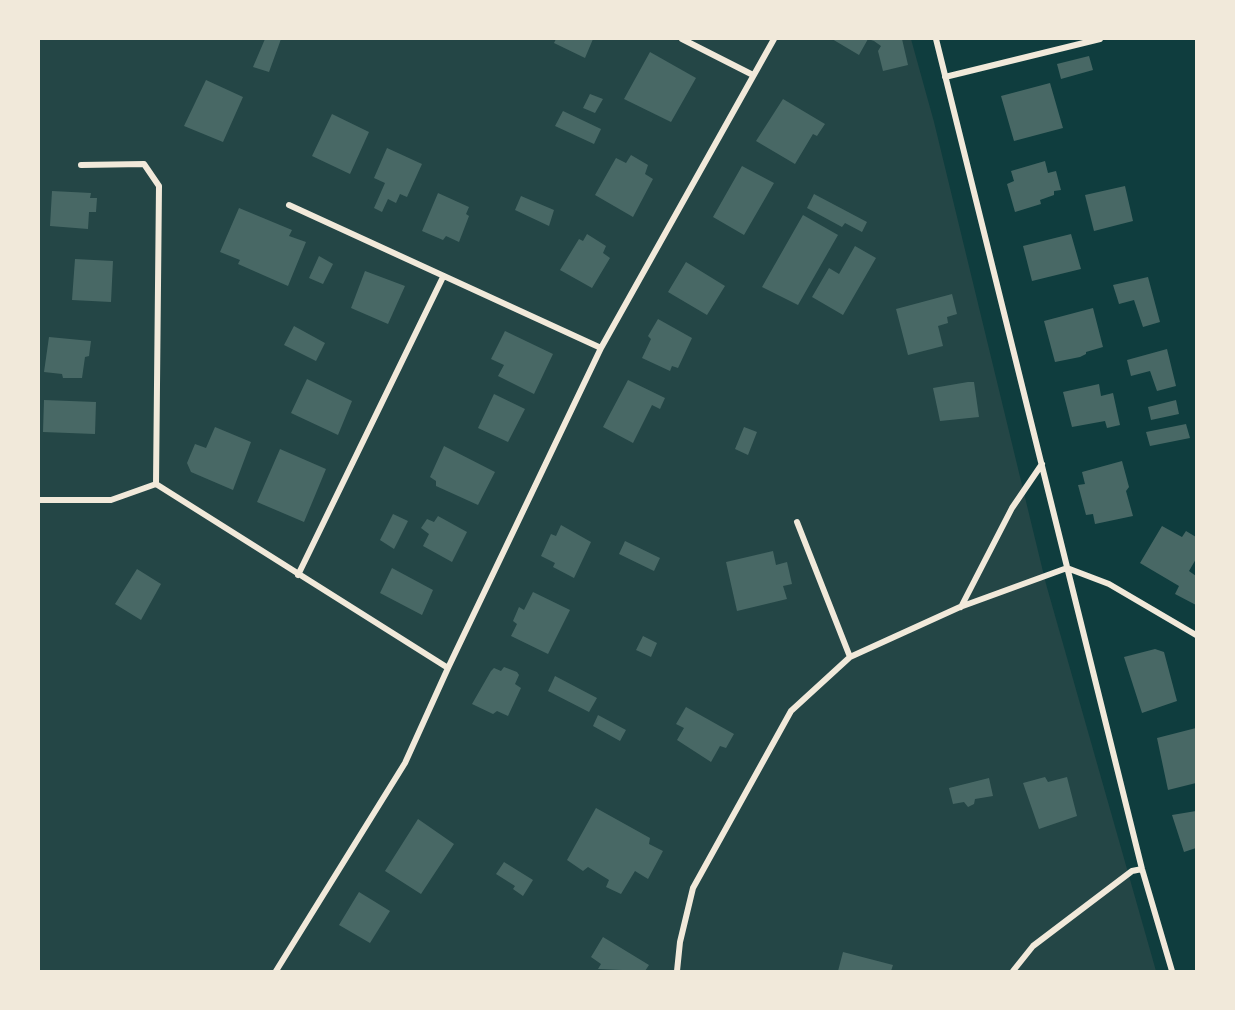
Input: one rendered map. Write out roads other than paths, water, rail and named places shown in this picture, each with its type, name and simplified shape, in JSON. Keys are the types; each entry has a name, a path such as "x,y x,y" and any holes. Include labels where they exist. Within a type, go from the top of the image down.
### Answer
{"street":[{"path":"682,39 753,75"},
{"path":"276,971 405,763 601,348 774,39"},
{"path":"936,39 1142,869 1172,971"},
{"path":"945,76 1100,39"},
{"path":"81,165 144,164 159,186 156,484"},
{"path":"290,205 601,348"},
{"path":"298,575 443,277"},
{"path":"960,608 1012,508 1042,464"},
{"path":"156,484 448,668"},
{"path":"39,500 111,500 156,484"},
{"path":"797,522 850,657"},
{"path":"677,971 680,942 693,888 768,747 791,711 850,657 960,608 1066,568 1109,584 1196,635"},
{"path":"1013,971 1033,946 1132,871 1142,869"}]}
